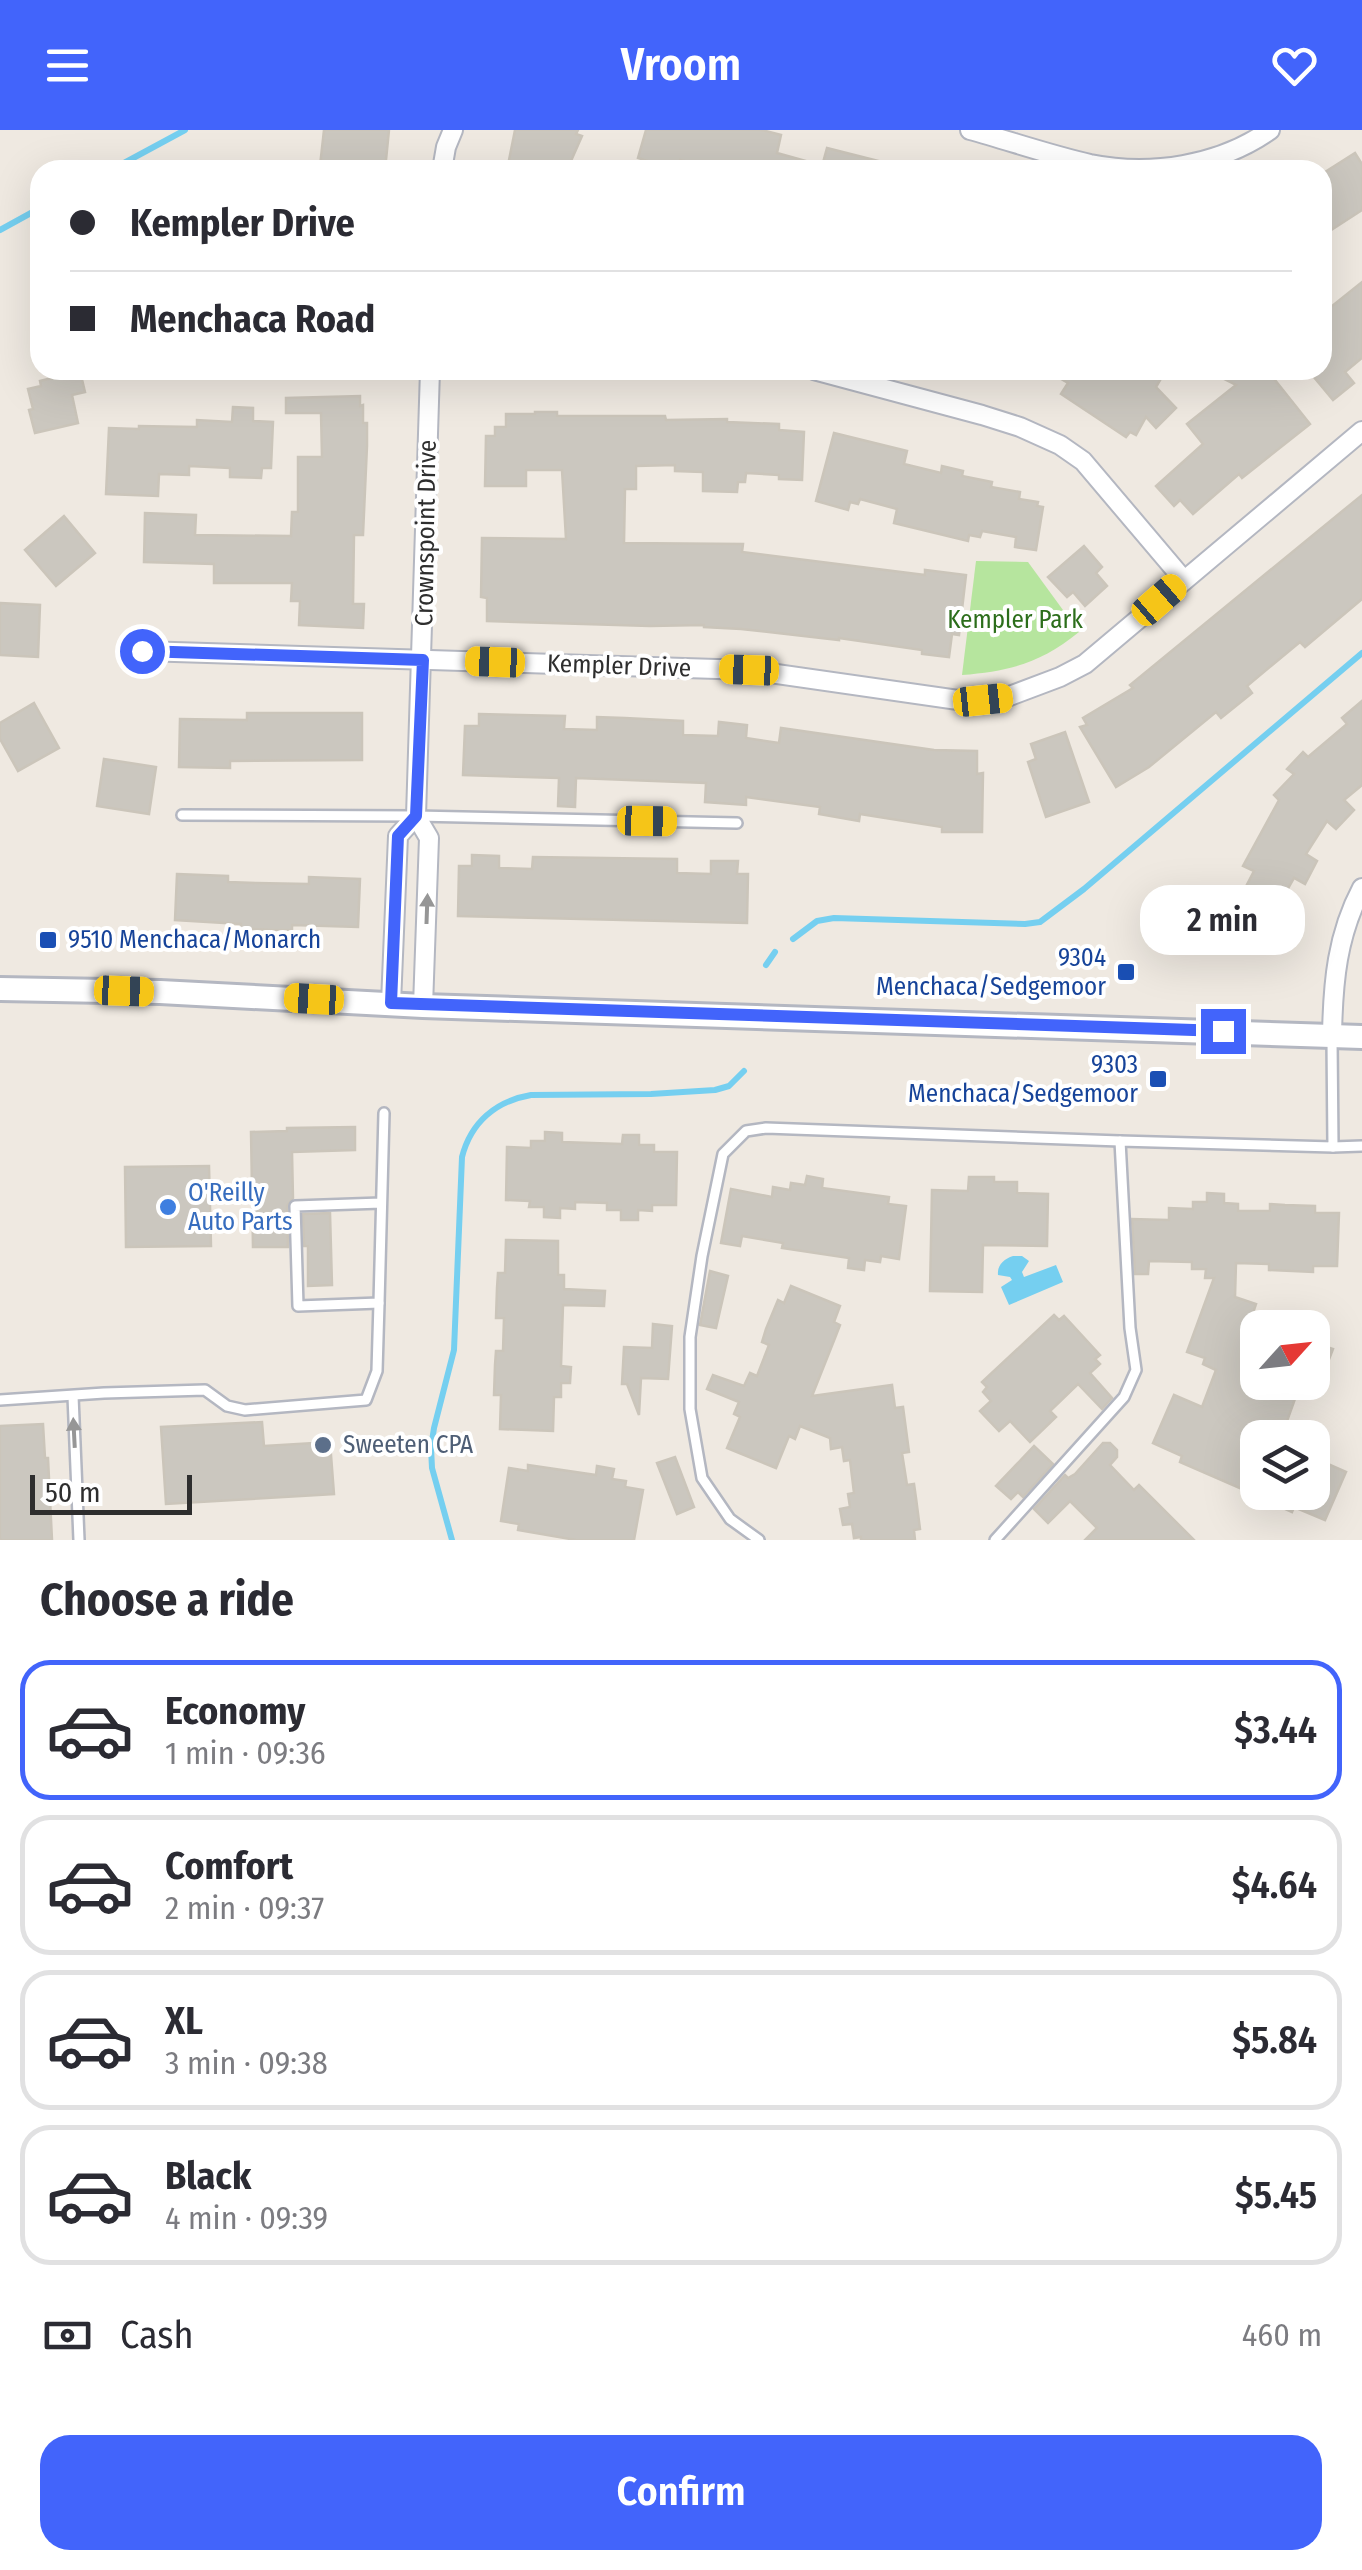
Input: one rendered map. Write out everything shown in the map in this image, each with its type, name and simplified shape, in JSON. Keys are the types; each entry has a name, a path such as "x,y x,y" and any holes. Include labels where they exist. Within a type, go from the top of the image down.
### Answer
{"main road":[{"path":"0,989 1362,1037"}],"street":[{"path":"444,160 454,130"},
{"path":"970,130 1014,136 1078,160"},
{"path":"1204,160 1229,152 1270,130"},
{"name":"Crownspoint Drive","path":"423,1006 429,838 416,816 430,380"},
{"path":"851,380 982,415 1060,445 1083,461 1183,579"},
{"name":"Kempler Drive","path":"142,651 749,670 958,700 1008,697 1060,678 1085,664 1362,431"},
{"name":"Crownspoint Drive","path":"391,1003 398,836 416,816"},
{"path":"1332,1034 1337,956 1344,926 1362,888"}],"lane":[{"path":"182,815 736,823"},
{"path":"1332,1034 1333,1147"},
{"path":"0,1400 205,1390 227,1406 245,1410 366,1400 377,1371 384,1113"},
{"path":"759,1540 730,1519 702,1478 690,1409 690,1337 702,1256 724,1154 746,1131 766,1128 1362,1146"},
{"path":"996,1540 1124,1397 1136,1370 1130,1328 1120,1141"},
{"path":"379,1304 298,1306 295,1206 381,1203"},
{"path":"73,1396 79,1540"}],"green space":[{"name":"Kempler Park","path":"976,561 1028,562 1079,632 1024,664 962,675"}],"water":[{"path":"1013,1256 1029,1261 1022,1272 1024,1277 1056,1265 1063,1282 1009,1305 1001,1287 1012,1280 998,1275 998,1271"}],"building":[{"path":"324,130 389,130 386,160 321,160"},
{"path":"515,130 578,130 576,134 582,136 571,160 509,160"},
{"path":"646,130 762,130 781,135 777,153 802,160 644,160 638,158"},
{"path":"827,148 874,160 824,160"},
{"path":"1355,153 1362,164 1362,210 1332,230 1332,168"},
{"path":"1362,282 1362,358 1345,372 1354,383 1333,400 1316,380 1332,380 1332,306"},
{"path":"82,380 85,392 72,395 78,423 35,433 28,389 41,386 40,381"},
{"path":"1063,380 1160,380 1156,387 1176,408 1156,428 1146,417 1136,435 1130,432 1126,437 1061,394 1068,383"},
{"path":"1226,380 1275,380 1310,424 1242,478 1239,474 1193,514 1180,500 1174,506 1156,486 1203,444 1187,424 1236,385"},
{"path":"360,396 363,423 367,423 367,446 363,535 354,535 353,604 364,604 363,628 299,625 300,601 291,601 292,583 214,583 214,564 144,562 145,513 196,515 195,535 291,536 292,512 298,512 298,457 322,457 321,413 286,413 286,398"},
{"path":"233,407 253,408 253,421 273,422 271,468 262,468 261,478 230,477 230,468 189,466 189,475 159,474 158,496 106,494 109,428 197,427 197,420 232,422"},
{"path":"557,412 557,416 665,416 666,420 727,419 779,424 779,430 804,432 802,480 746,473 745,482 738,482 737,492 703,491 703,472 675,471 675,465 636,466 636,489 625,489 624,543 743,544 742,552 925,575 925,570 966,575 959,635 952,634 949,657 839,638 704,625 487,621 487,598 481,597 482,538 566,539 562,470 526,470 526,486 485,486 486,436 495,436 495,427 506,427 506,414"},
{"path":"834,433 907,451 904,464 941,473 942,466 963,471 962,476 992,482 991,487 1020,492 1019,499 1038,502 1037,506 1043,507 1036,550 1015,547 1016,537 982,531 980,537 969,535 968,541 894,523 897,509 860,499 858,504 850,502 848,510 816,501"},
{"path":"1362,495 1362,599 1305,647 1300,642 1247,686 1252,693 1221,718 1216,712 1149,767 1116,787 1080,727 1087,725 1083,718 1133,688 1130,685"},
{"path":"64,516 95,553 56,586 25,550"},
{"path":"1084,546 1102,567 1096,573 1107,586 1085,606 1073,592 1067,597 1048,577"},
{"path":"0,603 40,605 38,657 0,655"},
{"path":"1362,701 1362,785 1344,800 1354,810 1336,829 1327,821 1306,854 1317,861 1305,884 1294,878 1272,917 1291,920 1287,946 1264,943 1263,949 1204,940 1210,902 1225,905 1226,896 1240,898 1254,871 1243,866 1279,800 1274,795 1294,774 1287,769 1303,752 1308,757 1347,724 1342,718"},
{"path":"34,703 59,748 18,771 0,739 0,723"},
{"path":"247,713 362,713 362,760 230,761 230,768 179,767 180,719 247,720"},
{"path":"479,714 565,716 564,729 597,730 597,717 683,721 683,735 718,736 719,722 747,725 746,738 779,743 781,728 934,750 977,751 977,774 983,773 982,832 942,832 942,827 860,814 859,821 819,814 820,807 746,797 746,805 705,802 706,783 576,778 575,807 558,806 559,778 463,775 465,726 479,726"},
{"path":"1065,732 1089,802 1046,817 1028,762 1036,759 1031,744"},
{"path":"104,759 156,767 149,814 97,806"},
{"path":"472,855 499,856 499,868 532,869 533,857 677,859 677,873 711,874 711,861 738,861 737,874 748,874 747,923 458,916 459,866 472,866"},
{"path":"177,874 228,876 228,882 256,883 309,884 309,877 360,879 358,927 292,925 292,930 270,930 175,920"},
{"path":"355,1127 355,1150 292,1152 288,1247 253,1247 251,1132"},
{"path":"545,1132 562,1133 562,1142 622,1144 623,1135 639,1135 639,1145 654,1145 654,1152 677,1152 676,1205 652,1205 652,1211 638,1210 638,1220 621,1220 621,1210 607,1210 607,1203 575,1202 575,1209 560,1208 560,1218 544,1217 544,1207 529,1207 530,1201 506,1200 507,1147 531,1148 531,1141 545,1141"},
{"name":"O'Reilly Auto Parts","path":"209,1166 211,1246 126,1247 125,1167"},
{"path":"807,1176 823,1179 822,1188 889,1197 888,1204 906,1206 899,1259 881,1256 880,1262 865,1260 864,1270 848,1268 849,1258 782,1248 783,1243 742,1236 740,1246 721,1243 731,1189 772,1197 773,1187 790,1190 791,1183 805,1185"},
{"path":"969,1177 1017,1182 1017,1193 1048,1194 1047,1246 983,1245 982,1292 930,1291 932,1190 968,1191"},
{"path":"1207,1193 1224,1194 1224,1203 1238,1204 1238,1211 1270,1211 1270,1204 1315,1206 1315,1213 1339,1213 1337,1266 1313,1266 1313,1272 1269,1270 1269,1264 1236,1263 1235,1297 1256,1304 1254,1310 1240,1310 1240,1400 1295,1400 1287,1420 1240,1420 1240,1488 1180,1462 1182,1456 1153,1443 1174,1395 1202,1407 1216,1370 1203,1364 1205,1358 1187,1352 1214,1278 1205,1278 1206,1269 1192,1269 1192,1262 1149,1261 1148,1274 1135,1274 1132,1219 1169,1220 1169,1208 1193,1209 1193,1202 1207,1202"},
{"path":"330,1213 332,1285 308,1286 303,1214"},
{"path":"506,1240 558,1241 558,1275 564,1275 564,1289 605,1291 604,1306 563,1305 561,1366 571,1367 570,1383 561,1383 561,1397 554,1397 553,1431 500,1429 501,1395 494,1395 495,1365 496,1351 503,1351 504,1318 496,1318 498,1273 505,1273"},
{"path":"710,1271 728,1276 716,1328 700,1325"},
{"path":"791,1286 840,1306 834,1322 840,1325 812,1396 892,1385 895,1408 903,1407 909,1452 902,1453 907,1485 914,1484 920,1529 914,1530 915,1540 861,1540 854,1538 852,1524 843,1525 840,1509 850,1507 848,1494 854,1493 850,1460 844,1461 842,1447 831,1449 830,1438 800,1426 795,1439 789,1436 776,1468 727,1448 740,1417 734,1414 739,1402 707,1389 713,1375 744,1386 750,1373 757,1376 769,1345 762,1342 766,1329 778,1300 784,1303"},
{"path":"1054,1315 1059,1320 1064,1316 1100,1355 1095,1359 1100,1364 1090,1373 1112,1398 1102,1409 1078,1384 1050,1411 1056,1417 1030,1442 1010,1421 999,1431 980,1411 991,1401 983,1392 987,1387 982,1382"},
{"path":"653,1324 672,1326 668,1379 641,1378 639,1415 627,1384 622,1384 624,1347 652,1348"},
{"path":"262,1422 264,1446 330,1442 334,1494 166,1504 161,1427"},
{"path":"43,1424 52,1540 0,1540 0,1426"},
{"path":"1103,1443 1110,1443 1117,1450 1110,1465 1134,1490 1139,1485 1194,1540 1085,1540 1097,1528 1070,1501 1048,1523 1034,1509 1065,1475 1068,1478 1075,1474"},
{"path":"1034,1446 1053,1464 1023,1497 1018,1492 1011,1499 996,1486"},
{"path":"675,1457 694,1507 677,1514 657,1463"},
{"path":"528,1465 596,1475 597,1466 614,1469 612,1479 626,1481 625,1487 643,1490 634,1540 576,1540 518,1530 519,1524 501,1521 509,1468 528,1471"},
{"path":"1330,1465 1346,1472 1330,1509"},
{"path":"1301,1510 1329,1510 1325,1520"}],"waterway":[{"path":"130,160 185,130"},
{"path":"0,230 30,214"},
{"path":"793,939 817,921 834,918 1040,922 1362,653"},
{"path":"766,965 775,952"},
{"path":"452,1540 432,1468 431,1448 454,1350 462,1157 472,1133 496,1108 531,1095 715,1090 729,1086 744,1071"}],"place":[{"name":"9510 Menchaca/Monarch","path":"48,940"},
{"name":"9304 Menchaca/Sedgemoor","path":"1126,972"},
{"name":"9303 Menchaca/Sedgemoor","path":"1158,1079"},
{"name":"O'Reilly Auto Parts","path":"168,1207"},
{"name":"Sweeten CPA","path":"323,1445"}],"route":[{"path":"142,651 423,660 416,816 398,836 391,1003 1223,1031"}]}
